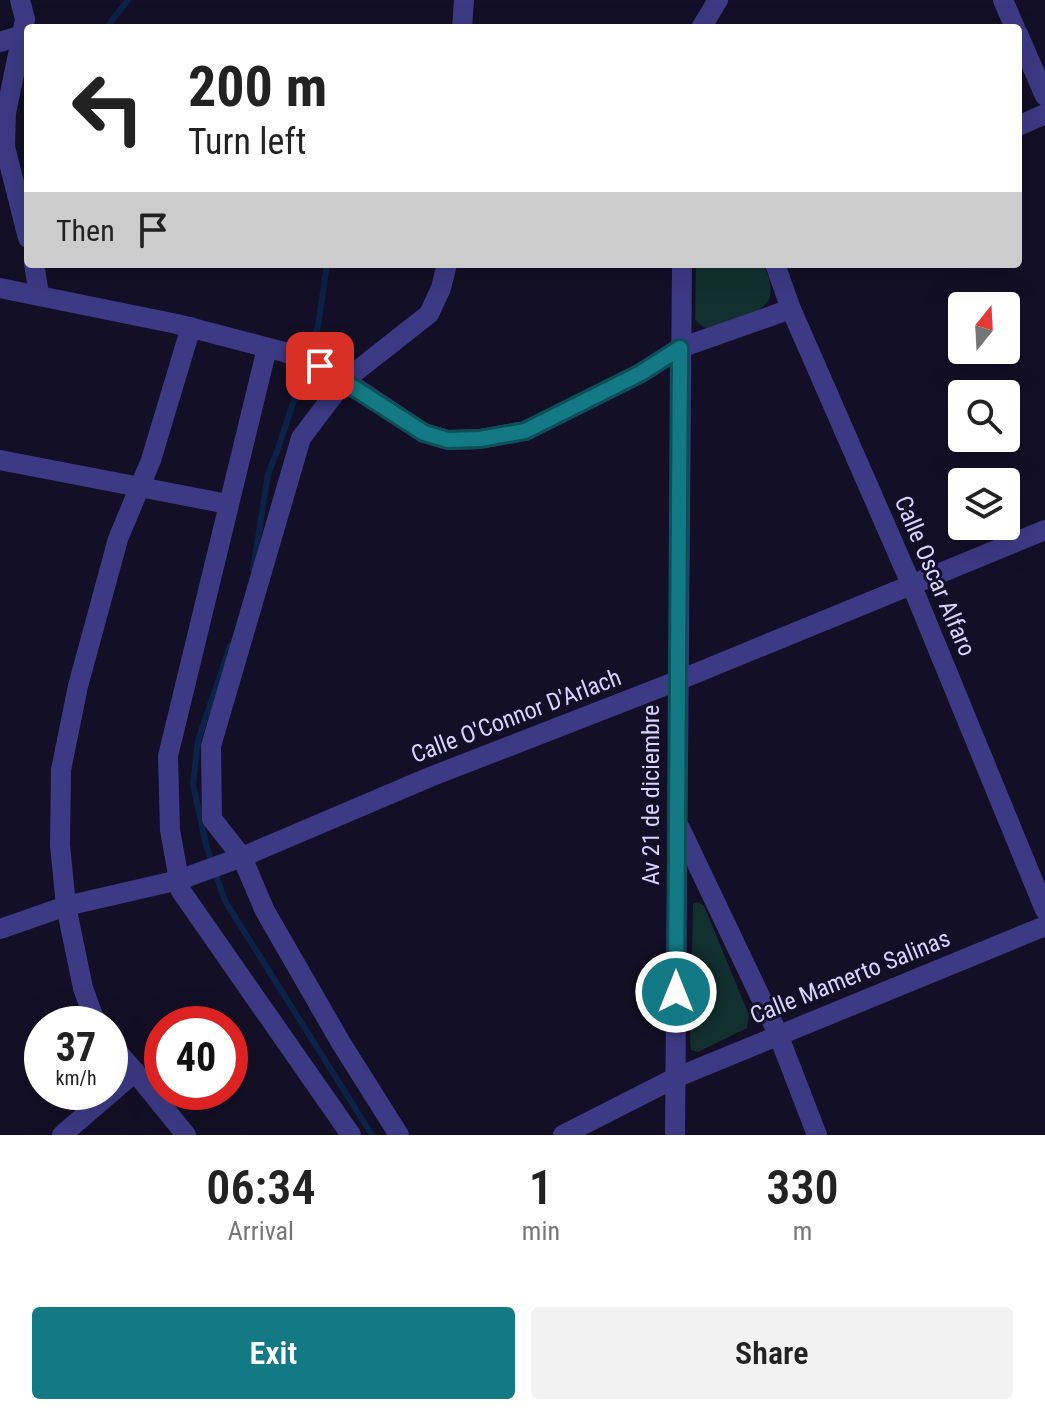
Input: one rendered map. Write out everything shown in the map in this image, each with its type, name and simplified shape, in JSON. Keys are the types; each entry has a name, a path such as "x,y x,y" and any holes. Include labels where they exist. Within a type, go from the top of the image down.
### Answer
{"street":[{"path":"20,0 24,24"},
{"path":"462,24 464,0"},
{"path":"703,24 718,0"},
{"path":"1003,0 1013,24"},
{"path":"24,24 6,113 5,147 24,222"},
{"path":"0,42 22,35"},
{"path":"1022,43 1045,96"},
{"path":"1022,124 1045,114"},
{"path":"35,268 39,294"},
{"path":"399,1135 341,1043 273,924 242,857 212,819 211,746 301,438 345,380 429,314 446,268"},
{"name":"Av 21 de diciembre","path":"675,1135 682,268"},
{"name":"Calle Oscar Alfaro","path":"776,268 1045,910"},
{"path":"0,288 191,327 293,356 345,380 424,433 448,440 480,439 525,431 641,373 680,348 791,309"},
{"path":"90,1006 66,906 60,845 61,770 78,686 118,539 151,460 191,327"},
{"path":"267,348 168,756 170,830 184,878 181,891 351,1135"},
{"path":"0,460 228,504"},
{"name":"Calle O'Connor D'Arlach","path":"0,929 66,906 184,878 242,857 430,777 677,681 1045,530"},
{"path":"676,821 778,1034 817,1135"},
{"name":"Calle Mamerto Salinas","path":"563,1135 675,1078 1045,926"},
{"path":"128,1064 186,1135"},
{"path":"62,1135 135,1072"}],"green space":[{"path":"696,268 765,268 771,287 765,305 717,328 704,327 695,320"},
{"path":"698,902 704,906 749,1015 747,1028 698,1052 691,1050 690,1044 693,904"}],"waterway":[{"path":"109,24 128,0"},
{"path":"253,570 268,474 318,326 326,268"},
{"path":"230,646 198,740 193,784 206,845 225,901 372,1135"}],"route":[{"path":"320,366 424,433 448,440 480,439 525,431 641,373 680,348 676,992"}]}
